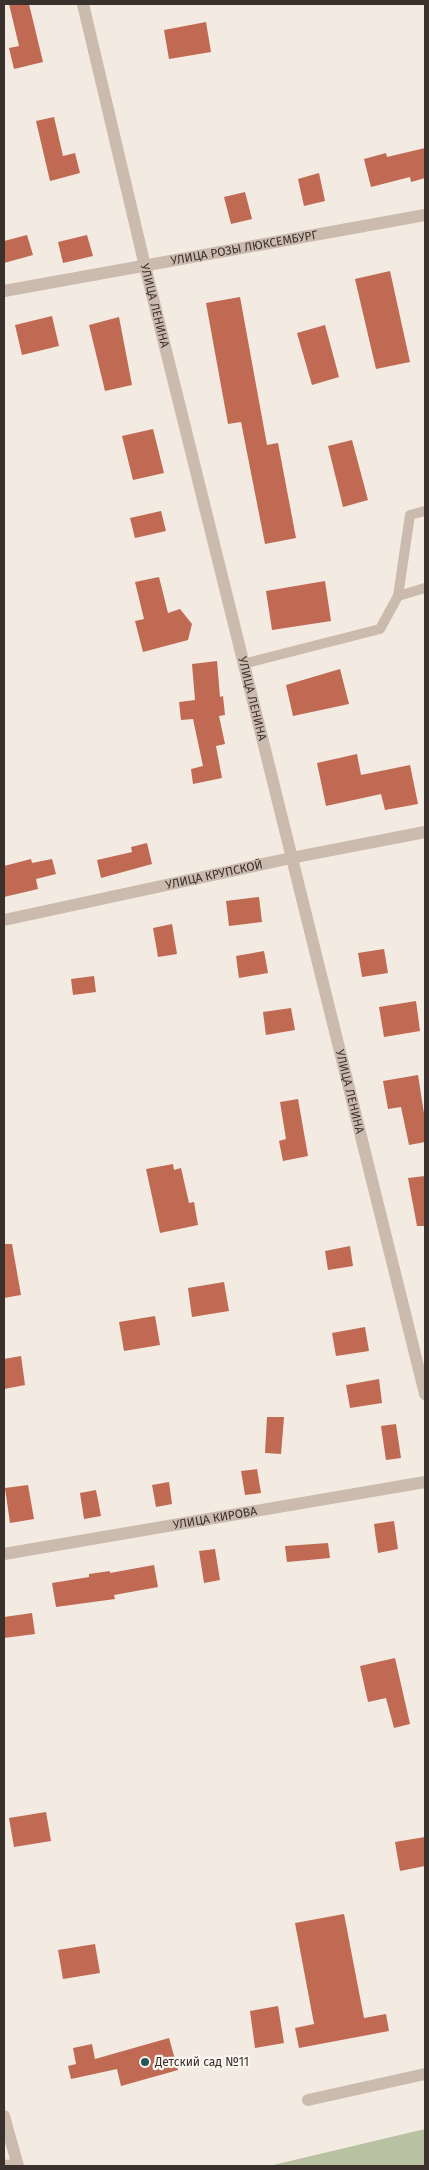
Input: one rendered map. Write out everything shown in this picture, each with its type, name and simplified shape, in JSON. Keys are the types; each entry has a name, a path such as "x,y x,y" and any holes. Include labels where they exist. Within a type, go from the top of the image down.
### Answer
{"street":[{"name":"УЛИЦА ЛЕНИНА","path":"83,4 145,266 425,1394"},
{"name":"УЛИЦА РОЗЫ ЛЮКСЕМБУРГ","path":"4,291 425,216"},
{"name":"УЛИЦА КРУПСКОЙ","path":"4,920 292,858 425,832"},
{"name":"УЛИЦА КИРОВА","path":"4,1554 425,1482"},
{"path":"308,2100 425,2074"},
{"path":"4,2116 18,2165 4,2166"}],"lane":[{"path":"243,664 380,629 398,596 410,515 425,510"},
{"path":"398,596 425,588"}],"green space":[{"path":"425,2129 425,2166 269,2166"}],"building":[{"path":"9,4 29,4 43,62 14,69 9,48 19,46"},
{"path":"206,22 211,52 169,59 164,30"},
{"path":"54,117 63,156 75,153 80,173 50,181 36,121"},
{"path":"425,148 425,178 411,182 410,177 371,187 364,159 386,153 387,157"},
{"path":"319,173 325,201 304,206 298,179"},
{"path":"245,192 252,219 231,224 224,197"},
{"path":"27,235 33,255 4,263 4,241"},
{"path":"87,235 93,256 63,263 58,242"},
{"path":"390,271 410,362 376,369 355,279"},
{"path":"240,297 267,445 278,443 296,538 265,544 241,422 228,424 206,303"},
{"path":"52,316 59,346 22,355 15,325"},
{"path":"119,317 132,385 105,391 89,325"},
{"path":"325,325 339,377 312,385 297,333"},
{"path":"153,429 164,473 133,480 122,436"},
{"path":"352,440 368,500 343,507 328,446"},
{"path":"161,511 166,531 135,538 130,518"},
{"path":"159,577 168,613 180,609 192,624 188,640 143,652 135,621 144,619 135,582"},
{"path":"325,581 331,621 272,630 266,591"},
{"path":"217,661 220,697 223,696 225,715 219,716 225,744 216,746 222,778 193,784 191,769 203,766 193,719 181,720 179,702 195,700 192,664"},
{"path":"340,669 349,704 293,716 286,685"},
{"path":"357,754 361,775 410,765 418,804 385,810 381,794 326,806 317,763"},
{"path":"147,843 152,864 101,878 97,860 132,852 131,847"},
{"path":"31,859 32,863 52,859 56,874 36,879 38,889 4,897 4,866"},
{"path":"259,897 262,922 229,926 226,901"},
{"path":"172,924 177,954 158,957 153,928"},
{"path":"384,949 388,973 362,977 358,953"},
{"path":"264,951 268,973 239,978 236,956"},
{"path":"94,976 96,992 73,995 71,979"},
{"path":"416,1001 420,1031 384,1037 379,1007"},
{"path":"291,1008 295,1030 266,1035 263,1012"},
{"path":"418,1075 425,1120 425,1142 409,1145 401,1107 388,1109 383,1081"},
{"path":"298,1099 308,1156 283,1161 279,1141 286,1139 280,1102"},
{"path":"173,1164 174,1170 181,1168 189,1203 194,1202 198,1225 160,1233 146,1169"},
{"path":"425,1176 425,1226 417,1226 408,1178"},
{"path":"4,1244 12,1244 21,1295 4,1298"},
{"path":"350,1246 353,1266 328,1270 325,1251"},
{"path":"224,1282 229,1311 192,1317 188,1288"},
{"path":"155,1316 160,1345 124,1351 119,1322"},
{"path":"365,1327 369,1351 336,1356 332,1333"},
{"path":"21,1356 25,1385 4,1389 4,1359"},
{"path":"379,1379 382,1403 350,1408 346,1385"},
{"path":"267,1417 284,1417 281,1454 265,1453"},
{"path":"396,1424 401,1458 386,1460 381,1426"},
{"path":"257,1469 261,1493 245,1495 241,1471"},
{"path":"169,1482 172,1504 156,1507 152,1485"},
{"path":"28,1485 34,1519 10,1523 5,1488"},
{"path":"96,1490 101,1516 84,1519 80,1493"},
{"path":"394,1521 398,1549 378,1553 374,1524"},
{"path":"328,1543 330,1558 287,1562 285,1546"},
{"path":"215,1549 220,1580 204,1583 199,1551"},
{"path":"154,1565 158,1587 114,1595 115,1599 56,1607 52,1583 89,1577 89,1574 110,1571 110,1573"},
{"path":"32,1613 35,1634 4,1638 4,1617"},
{"path":"395,1658 410,1724 394,1728 386,1698 368,1702 360,1666"},
{"path":"46,1812 51,1841 14,1847 9,1818"},
{"path":"425,1837 425,1866 400,1871 395,1842"},
{"path":"344,1914 364,2018 386,2014 389,2031 299,2048 295,2028 314,2024 295,1923"},
{"path":"95,1944 100,1973 63,1979 58,1950"},
{"path":"278,2006 284,2043 255,2048 250,2011"},
{"name":"Детский сад №11","path":"169,2038 178,2070 121,2086 117,2069 71,2079 68,2066 76,2064 73,2048 92,2044 95,2059"}],"place":[{"name":"Детский сад №11","path":"145,2062"}]}
